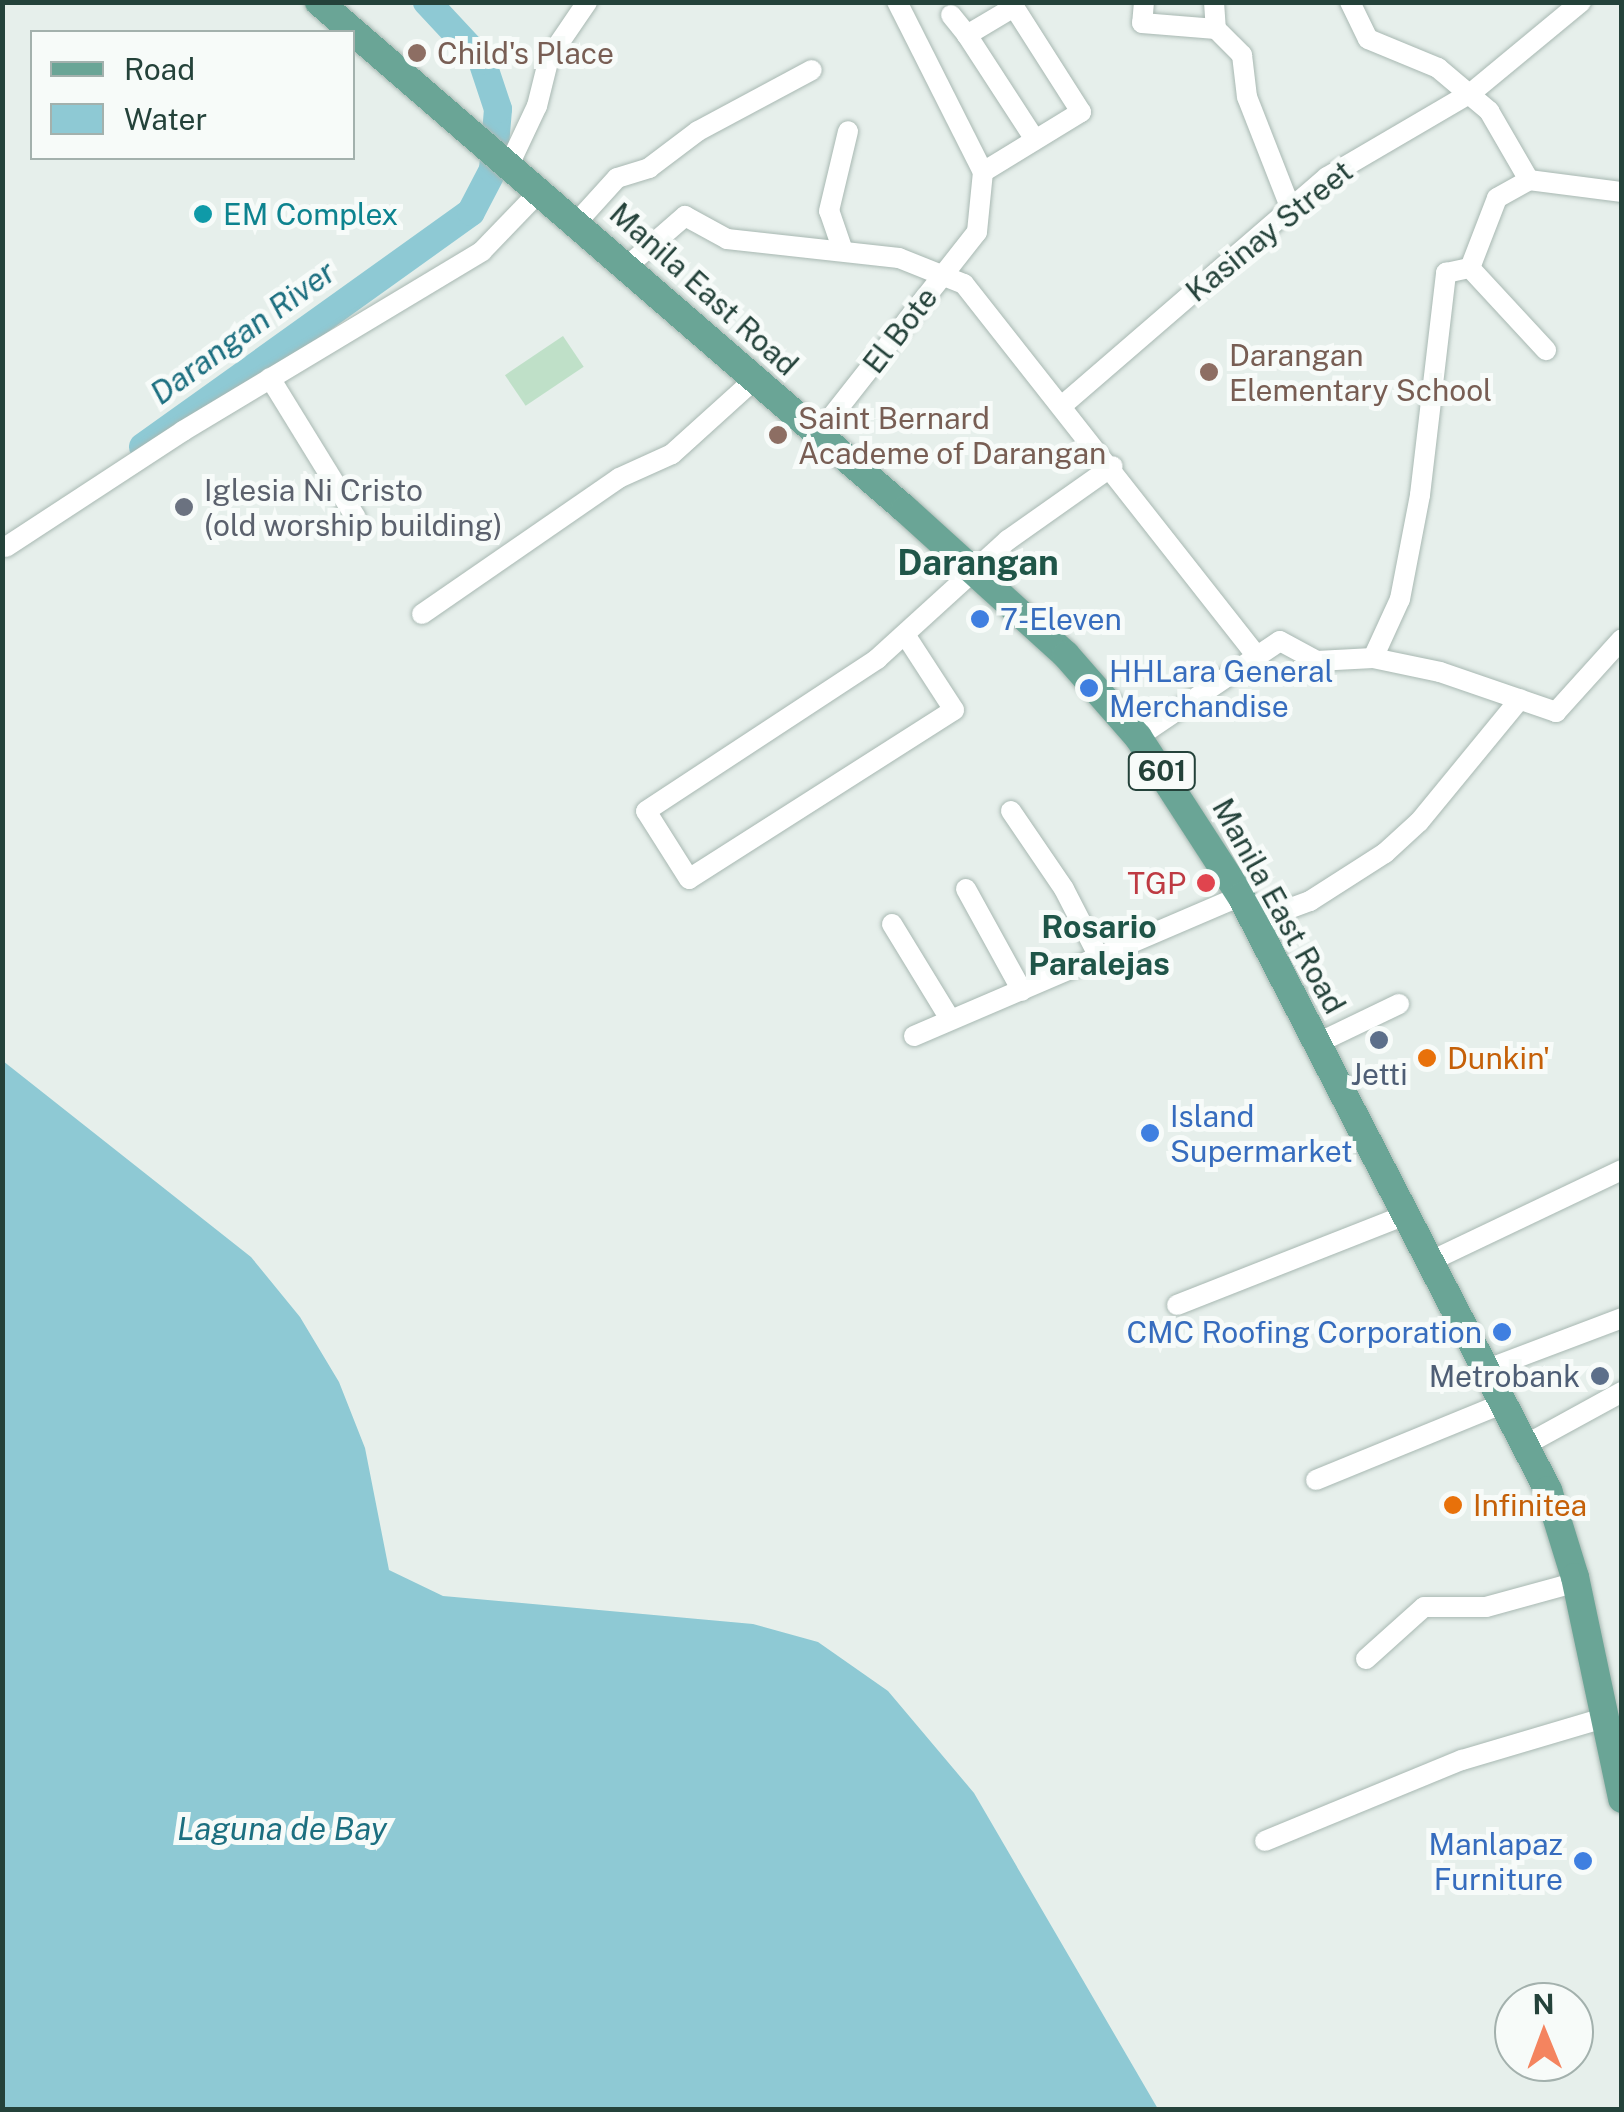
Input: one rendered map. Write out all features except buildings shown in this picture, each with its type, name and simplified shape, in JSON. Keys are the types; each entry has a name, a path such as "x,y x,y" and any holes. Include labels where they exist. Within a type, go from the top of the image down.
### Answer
{"main road":[{"name":"Manila East Road","path":"318,2 352,30"},
{"name":"Manila East Road","path":"355,32 578,221 624,269 972,570 1066,655 1138,737 1241,896 1527,1444 1568,1549 1622,1799"}],"street":[{"path":"1144,2 1142,23 1216,29 1242,54 1247,96 1290,209"},
{"path":"1214,2 1216,29"},
{"path":"1350,2 1368,39 1438,68 1489,111 1528,180"},
{"name":"Kasinay Street","path":"1064,404 1328,177 1470,93 1581,2"},
{"path":"898,3 983,172 1080,112 1026,17 1014,7 967,35"},
{"path":"509,162 535,111 549,58 582,4"},
{"path":"950,15 1034,138"},
{"path":"578,221 617,178 650,168 698,131 812,70"},
{"path":"842,248 829,211 848,131"},
{"name":"El Bote","path":"818,434 977,232 983,172"},
{"path":"1470,268 1497,198 1528,180 1622,192"},
{"path":"6,547 270,378 482,251 541,190"},
{"path":"624,269 685,216 727,239 842,248 945,274 964,284 1113,466 1257,657"},
{"path":"1470,268 1546,350"},
{"path":"1373,658 1400,598 1420,496 1446,274 1470,268"},
{"path":"270,378 356,518"},
{"path":"422,614 620,478 672,454 755,379"},
{"path":"906,636 954,710 689,878 646,811 906,636 972,570 1113,466"},
{"path":"1138,737 1280,641 1317,660 1373,658 1556,712 1622,639"},
{"path":"1253,922 1310,902 1385,852 1419,822 1520,699"},
{"path":"1011,811 1064,889 1100,959"},
{"path":"966,889 1022,990"},
{"path":"914,1036 1241,896"},
{"path":"892,924 950,1019"},
{"path":"1318,1043 1398,1004"},
{"path":"1433,1260 1622,1170"},
{"path":"1176,1305 1408,1214"},
{"path":"1490,1368 1622,1318"},
{"path":"1527,1444 1622,1392"},
{"path":"1316,1480 1506,1402"},
{"path":"1366,1658 1424,1606 1486,1606 1576,1580"},
{"path":"1264,1842 1462,1760 1604,1718"}],"green space":[{"path":"563,336 584,367 526,406 505,375"}],"water":[{"name":"Laguna de Bay","path":"3,1061 251,1257 300,1317 339,1382 365,1448 389,1570 443,1596 753,1624 818,1642 888,1691 974,1793 1158,2109 3,2109"}],"waterway":[{"name":"Darangan River","path":"143,447 471,212 493,170 498,109 482,61 427,2"}],"place":[{"name":"Child's Place","path":"417,53"},
{"name":"EM Complex","path":"203,214"},
{"name":"Darangan Elementary School","path":"1209,372"},
{"name":"Saint Bernard Academe of Darangan","path":"778,435"},
{"name":"Iglesia Ni Cristo (old worship building)","path":"184,507"},
{"name":"7-Eleven","path":"980,619"},
{"name":"HHLara General Merchandise","path":"1089,688"},
{"name":"TGP","path":"1206,883"},
{"name":"Jetti","path":"1379,1040"},
{"name":"Dunkin'","path":"1427,1058"},
{"name":"Island Supermarket","path":"1150,1133"},
{"name":"CMC Roofing Corporation","path":"1502,1332"},
{"name":"Metrobank","path":"1600,1376"},
{"name":"Infinitea","path":"1453,1505"},
{"name":"Manlapaz Furniture","path":"1583,1861"}],"district":[{"name":"Darangan","path":"978,563"},
{"name":"Rosario Paralejas","path":"1099,946"}]}
